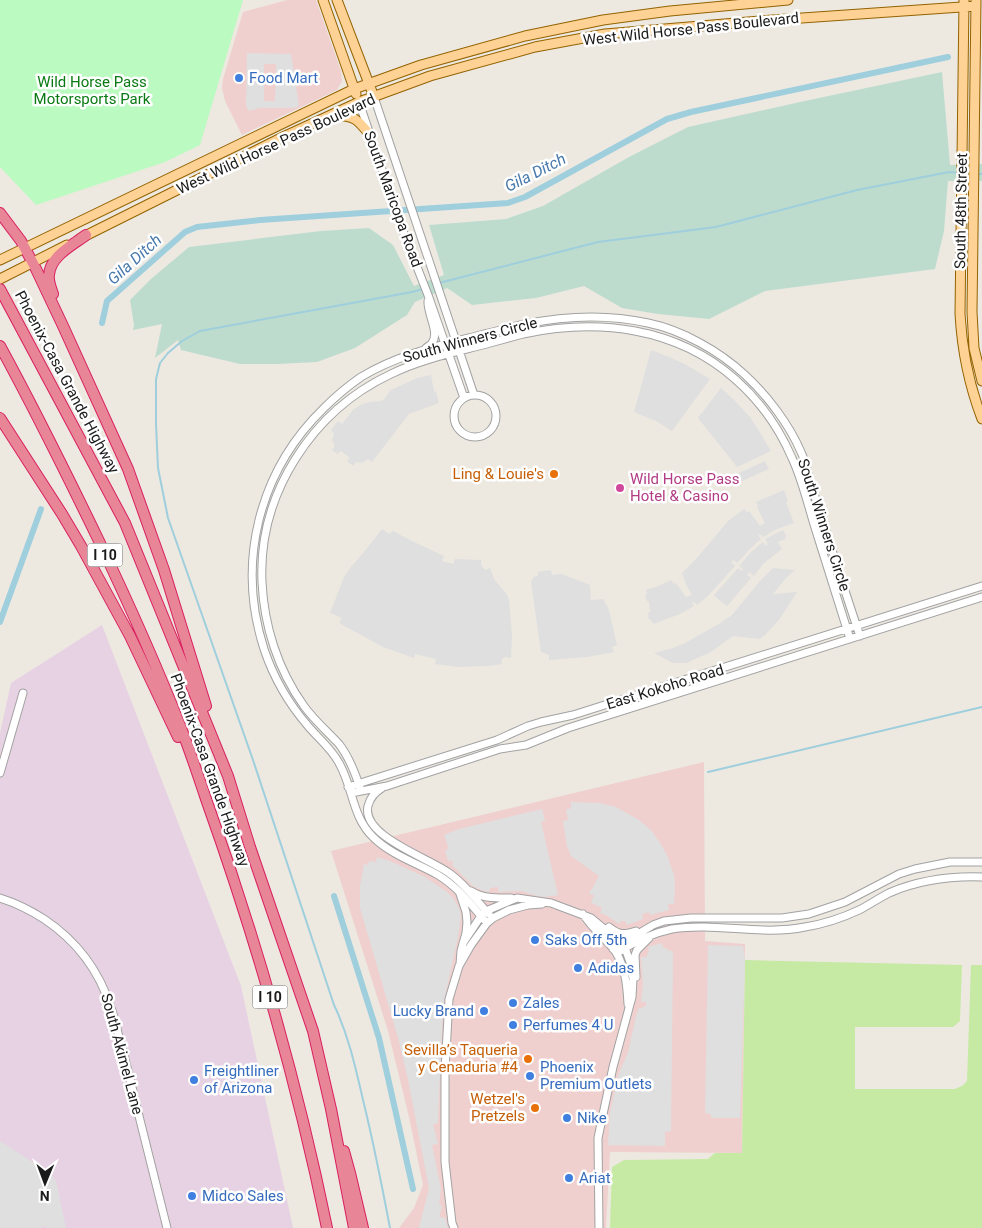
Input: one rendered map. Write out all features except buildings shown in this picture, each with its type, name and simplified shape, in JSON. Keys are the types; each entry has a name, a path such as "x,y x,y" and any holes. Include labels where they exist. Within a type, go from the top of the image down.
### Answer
{"highway":[{"path":"0,213 22,241 28,265 63,326 128,469 164,570 228,776"},
{"path":"63,326 51,289 49,272 53,263 61,254 86,235"},
{"name":"Phoenix-Casa Grande Highway","path":"0,289 125,523 228,776 250,847 313,1031 330,1109"},
{"name":"Phoenix-Casa Grande Highway","path":"0,346 30,402 132,610 182,729 246,915 271,1000 302,1119 327,1228"},
{"path":"0,418 81,546 130,636 196,771"},
{"path":"330,1109 350,1173 363,1228"},
{"name":"I 10","path":"330,1109 354,1228"}],"main road":[{"name":"West Wild Horse Pass Boulevard","path":"0,260 354,89 421,65 525,36 604,20 670,11 788,0"},
{"name":"South Maricopa Road","path":"338,1 374,97"},
{"path":"324,3 338,1"},
{"name":"South Maricopa Road","path":"324,3 359,102"},
{"name":"West Wild Horse Pass Boulevard","path":"0,279 332,114 430,76 468,65 535,47 605,34 964,3 978,4"},
{"name":"South 48th Street","path":"964,3 960,330 970,383 982,418"},
{"name":"South 48th Street","path":"978,4 973,164 972,320 974,348 982,381"},
{"path":"332,114 353,117 370,135"}],"street":[{"name":"South Maricopa Road","path":"374,97 474,395"},
{"name":"South Maricopa Road","path":"359,102 401,226 428,295 464,398"},
{"path":"424,350 432,343 435,336 427,307 428,295"},
{"name":"South Winners Circle","path":"484,913 450,883 376,841 364,828 338,761 294,708 277,680 264,649 259,630 252,579 254,546 260,515 270,485 286,454 310,422 334,398 360,378 389,362 424,350 521,325 551,320 599,317 647,323 692,339 721,356 745,374 782,418 801,452 860,636"},
{"path":"562,319 562,329"},
{"path":"551,320 552,330"},
{"name":"South Winners Circle","path":"360,787 348,758 339,745 316,722 286,678 265,615 262,581 263,548 269,518 278,489 294,459 318,428 340,406 366,386 414,364 525,334 562,329 601,327 646,332 689,348 716,364 735,379 756,400 777,429 793,459 850,639"},
{"path":"474,395 486,398 491,402 497,416 492,430 486,435 479,437 465,435 459,430 455,424 454,416 455,409 459,403 464,398 474,395"},
{"path":"298,438 306,444"},
{"name":"East Kokoho Road","path":"350,790 502,738 528,726 565,718 982,586"},
{"name":"East Kokoho Road","path":"360,787 386,786 500,749 526,745 558,731 982,597"},
{"path":"259,630 268,628"},
{"path":"0,773 23,693"},
{"path":"642,694 645,704"},
{"path":"502,738 505,748"},
{"name":"South Winners Circle","path":"386,786 373,795 368,809 370,820 375,828 394,842 458,879 490,921"},
{"path":"598,923 606,925 615,932 624,934 672,920 691,918 782,918 808,914 845,902 906,872 950,862 982,862"},
{"path":"971,862 971,876"},
{"path":"623,946 673,929 768,930 800,928 825,923 850,914 888,894 920,882 982,876"},
{"path":"450,883 460,893 466,912 467,922 460,951 459,966"},
{"path":"468,890 489,898 516,898 551,903 592,918 623,946 630,962 633,979 632,997"},
{"name":"South Akimel Lane","path":"0,898 35,913 56,927 70,938 96,972 112,1008 167,1228"},
{"path":"463,943 484,913 516,898"},
{"path":"845,902 850,914"},
{"path":"454,1228 445,1162 444,1070 449,999 459,966 471,945 490,921 509,910 528,905 551,903"},
{"path":"583,914 587,921 615,951 625,975 628,1012"},
{"path":"615,951 652,925"},
{"path":"600,1228 598,1138 613,1066 636,986 635,955 640,946 652,935"}],"shaded area":[{"path":"287,0 316,0 341,71 342,81 337,90 242,135 225,101 222,88 243,12"},
{"path":"247,53 291,54 299,106 294,108 259,108 249,111 246,106","holes":["264,64 276,64 275,101 264,101"]},
{"path":"651,350 683,363 710,379 672,431 656,421 634,412"},
{"path":"431,375 434,391 439,403 409,414 372,462 368,459 362,463 356,462 353,466 347,461 350,458 341,451 337,454 332,450 335,446 332,440 334,434 331,430 338,421 342,424 353,410 360,405 381,401 391,390 417,378"},
{"path":"721,388 750,417 771,451 737,467 698,418"},
{"path":"765,461 769,469 733,485 739,473"},
{"path":"784,490 788,501 786,502 794,523 777,529 763,537 760,534 758,535 761,539 737,563 734,560 731,562 735,566 707,597 697,605 693,601 694,606 680,614 653,624 649,619 649,602 645,596 647,594 646,590 671,580 674,584 676,583 686,597 691,595 682,573 728,521 744,509 747,512 749,511 760,526 765,523 756,502"},
{"path":"382,529 389,534 393,531 444,556 442,561 453,564 455,559 481,560 481,565 485,570 490,568 494,579 509,600 512,635 511,658 505,657 501,660 502,664 489,666 458,667 435,664 436,659 415,654 414,658 383,647 339,623 342,618 330,613 344,577"},
{"path":"783,530 786,535 785,539 778,542 782,549 763,564 754,576 749,572 747,575 751,578 727,606 714,595 738,568 742,571 743,569 739,566 751,552 763,542 766,546 768,544 765,539"},
{"path":"773,568 795,570 773,594 797,592 779,620 765,635 759,639 733,636 711,652 686,663 673,663 654,653 685,643 732,615"},
{"path":"551,570 552,575 562,574 590,585 591,600 603,599 609,610 617,645 612,647 614,652 587,657 549,660 549,655 541,652 531,582 534,577 538,576 538,572"},
{"path":"102,625 241,986 293,1228 0,1228 0,733 11,683"},
{"name":"Phoenix Premium Outlets","path":"704,762 705,941 745,944 742,1153 610,1152 606,1228 399,1228 414,1208 423,1185 388,1031 331,851"},
{"path":"571,802 600,803 616,807 639,820 651,830 667,855 674,875 674,904 668,904 669,910 650,915 649,912 642,914 643,919 627,925 625,921 621,921 619,924 600,913 602,908 591,903 594,895 589,894 599,876 571,856 567,846 563,821 568,820 566,810 571,808"},
{"path":"542,809 545,821 541,822 558,895 545,897 522,891 498,892 498,887 490,888 489,892 484,891 473,886 452,865 452,860 448,861 445,850 449,849 444,835 459,829"},
{"path":"377,857 425,877 447,892 459,908 461,916 443,1005 438,1119 437,1124 433,1124 438,1144 432,1145 441,1189 439,1204 442,1206 439,1217 445,1218 448,1228 419,1228 429,1188 399,1041 360,908 360,886 364,864 368,865 369,861 376,862"},
{"path":"662,943 663,947 673,951 671,1131 665,1132 665,1146 608,1145 610,1113 618,1076 628,1052 639,1008 646,1005 646,1002 641,1002 643,984 641,957 646,957 649,951 648,947"},
{"path":"708,945 743,946 745,960 740,1118 711,1118 711,1114 705,1113"},
{"path":"0,1141 53,1177 56,1181 66,1228 47,1228 41,1225 42,1228 0,1228"}],"green space":[{"name":"Wild Horse Pass Motorsports Park","path":"0,0 243,0 200,145 165,162 36,205 0,167"},
{"path":"942,72 950,165 982,164 982,181 948,181 944,231 935,269 765,291 709,319 622,308 584,286 536,298 472,305 447,288 415,302 407,315 355,348 317,362 240,364 181,350 178,340 155,358 162,324 133,330 130,300 151,279 189,247 321,231 369,228 393,245 414,286 444,275 429,225 506,219 543,206 629,157 688,127"},
{"path":"745,960 962,965 960,1021 953,1027 855,1027 855,1089 955,1089 962,1086 967,1081 971,965 982,965 982,1228 610,1228 612,1167 624,1160 708,1159 715,1153 742,1153"}],"waterway":[{"name":"Gila Ditch","path":"102,323 107,301 185,232 197,227 260,220 508,203 525,197 667,119 691,112 948,57"},
{"path":"439,283 598,242 716,227 857,190 949,172 959,173"},
{"path":"976,174 982,174"},
{"path":"390,1228 371,1135 348,1041 334,1005 253,760 168,518 158,468 156,379 160,363 168,353 182,341 200,331 423,289"},
{"name":"Gila Ditch","path":"0,622 41,509"},
{"path":"708,772 982,707"},
{"path":"334,896 379,1038 413,1189"}],"place":[{"name":"Food Mart","path":"239,78"},
{"name":"Ling & Louie's","path":"554,474"},
{"name":"Wild Horse Pass Hotel & Casino","path":"620,488"},
{"name":"Saks Off 5th","path":"535,940"},
{"name":"Adidas","path":"578,968"},
{"name":"Zales","path":"513,1003"},
{"name":"Lucky Brand","path":"484,1011"},
{"name":"Perfumes 4 U","path":"513,1025"},
{"name":"Sevilla’s Taqueria y Cenaduria #4","path":"528,1059"},
{"name":"Phoenix Premium Outlets","path":"530,1076"},
{"name":"Freightliner of Arizona","path":"194,1080"},
{"name":"Wetzel's Pretzels","path":"535,1108"},
{"name":"Nike","path":"567,1118"},
{"name":"Ariat","path":"569,1178"},
{"name":"Midco Sales","path":"192,1196"}]}
